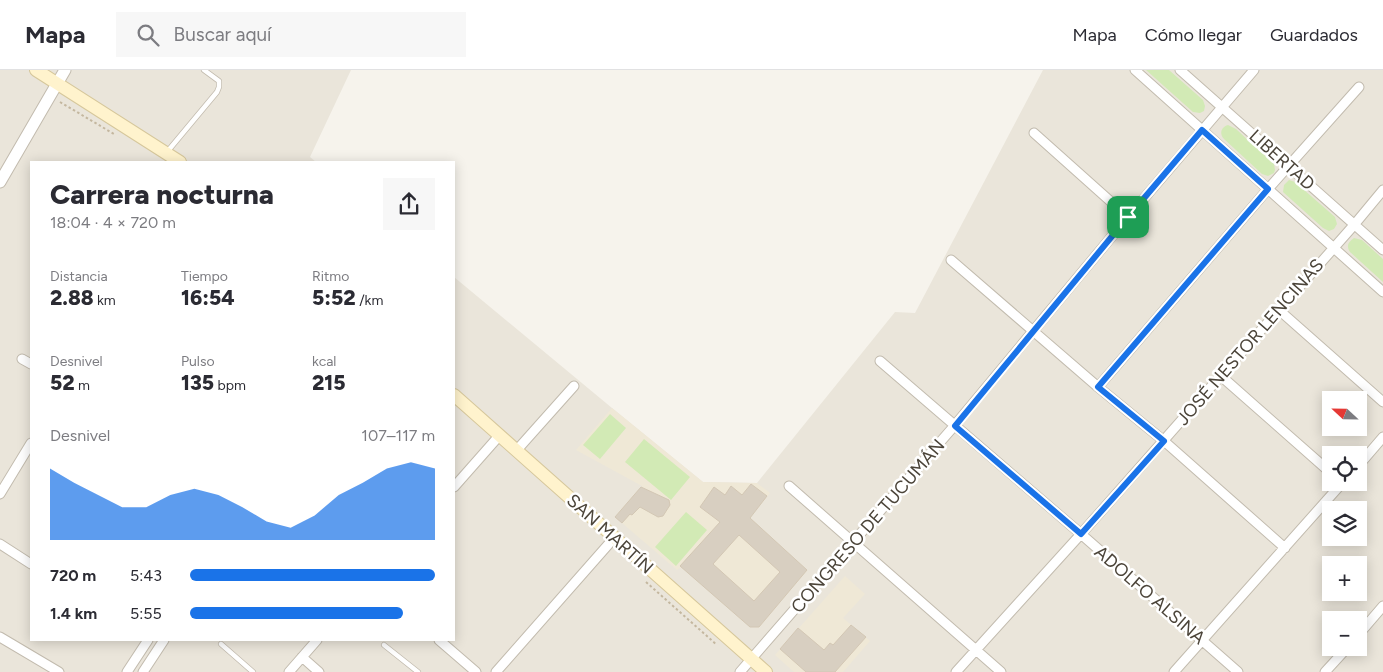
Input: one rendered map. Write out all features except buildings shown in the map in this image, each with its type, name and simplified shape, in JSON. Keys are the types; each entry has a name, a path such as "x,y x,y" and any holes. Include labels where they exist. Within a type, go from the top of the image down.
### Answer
{"main road":[{"path":"36,70 178,161"},
{"name":"SAN MARTÍN","path":"455,397 766,672"}],"street":[{"path":"0,182 65,70"},
{"name":"LIBERTAD","path":"1135,70 1383,292"},
{"name":"LIBERTAD","path":"1180,70 1383,250"},
{"name":"CONGRESO DE TUCUMÁN","path":"740,672 955,426 1128,217 1254,70"},
{"path":"1098,387 1268,189 1359,87"},
{"path":"1034,133 1128,217"},
{"name":"JOSÉ NESTOR LENCINAS","path":"956,672 1164,441 1383,190"},
{"path":"952,260 1098,387 1164,441 1285,548"},
{"path":"1279,310 1383,402"},
{"path":"22,359 30,363"},
{"name":"ADOLFO ALSINA","path":"880,362 1081,534 1238,672"},
{"path":"1221,376 1322,464"},
{"path":"516,451 574,386"},
{"path":"455,486 499,436"},
{"path":"1367,456 1383,438"},
{"path":"0,494 27,458"},
{"path":"789,486 1001,672"},
{"path":"1174,672 1336,491"},
{"path":"496,672 614,538"},
{"path":"0,544 30,563"},
{"path":"1367,625 1383,606"},
{"path":"0,637 59,672"},
{"path":"127,672 149,641"},
{"path":"289,672 316,641"},
{"path":"440,641 476,672"},
{"path":"143,672 162,643"},
{"path":"1325,672 1340,656"},
{"path":"302,657 320,672"}],"lane":[{"path":"166,153 217,92 219,81 204,70"},
{"path":"220,644 253,672"},
{"path":"384,645 418,672"}],"shaded area":[{"path":"0,70 351,70 310,157 315,161 30,161 30,641 455,641 455,278 703,482 757,483 895,312 915,313 1043,70 1383,70 1383,672 0,672"},
{"path":"612,408 703,482 757,483 770,493 750,518 807,570 759,627 750,627 681,567 677,570 615,517 642,486 576,450"},
{"path":"845,576 865,594 843,618 870,641 843,672 794,672 775,655"}],"green space":[{"path":"1146,70 1169,70 1203,100 1204,111 1200,113 1193,112"},
{"path":"1228,125 1236,129 1274,164 1274,173 1268,176 1262,174 1224,139 1222,131"},
{"path":"1289,180 1295,182 1335,217 1337,224 1334,229 1329,231 1323,228 1283,192 1284,185"},
{"path":"1354,238 1362,240 1383,259 1383,282 1350,252 1348,244"},
{"path":"610,414 626,428 600,459 583,445"},
{"path":"644,439 690,477 671,500 625,462"},
{"path":"686,512 707,530 676,566 655,547"}],"route":[{"path":"1202,130 1268,189 1098,387 1164,441 1081,534 955,426 1128,217 1202,130"}]}
